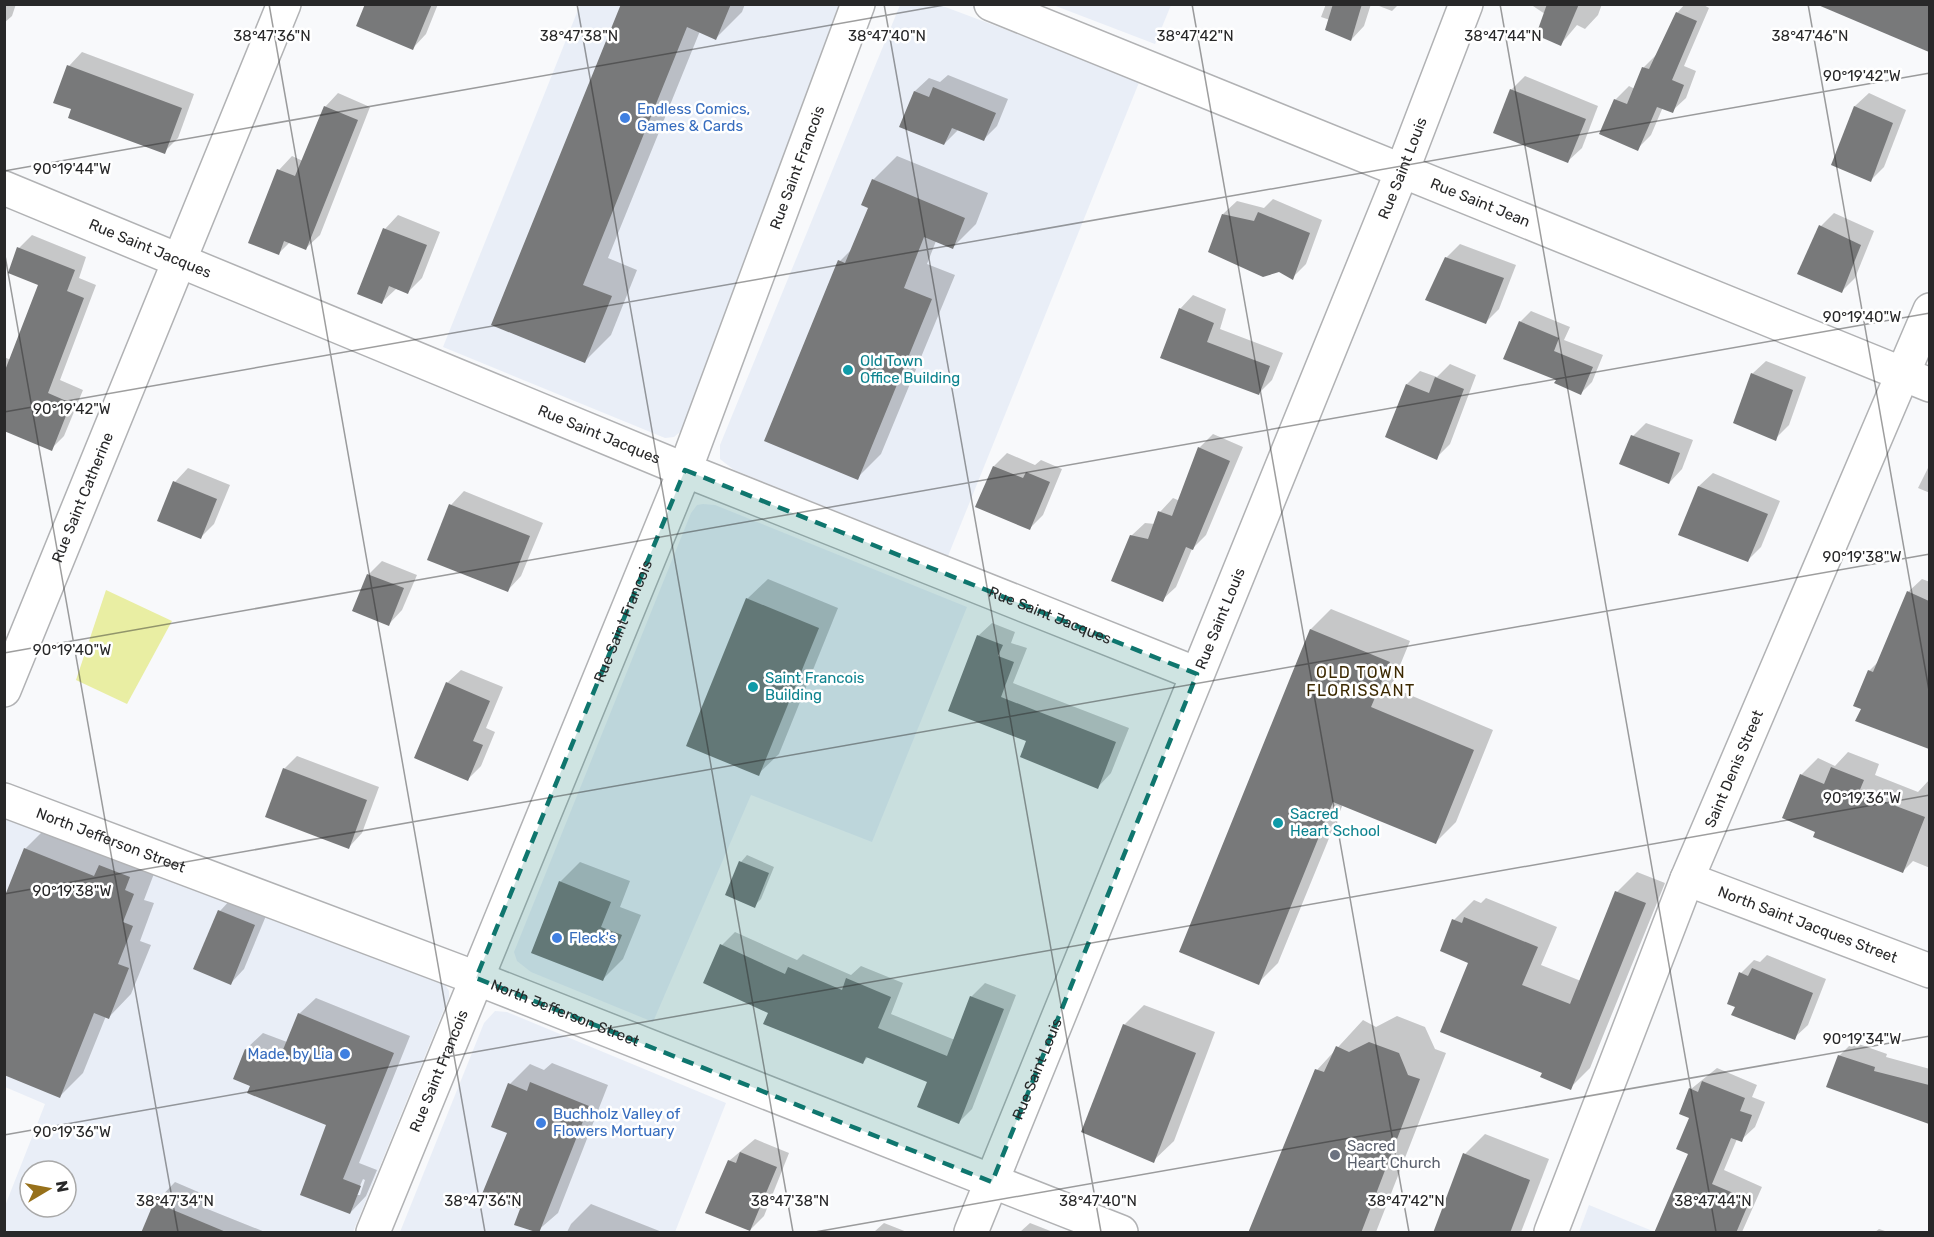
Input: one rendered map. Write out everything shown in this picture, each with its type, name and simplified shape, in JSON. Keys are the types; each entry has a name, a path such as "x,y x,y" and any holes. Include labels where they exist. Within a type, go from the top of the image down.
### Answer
{"street":[{"name":"Rue Saint Catherine","path":"4,690 284,4"},
{"name":"Rue Saint Francois","path":"373,1233 685,470 858,4"},
{"name":"Rue Saint Jean","path":"991,4 1916,380"},
{"name":"Rue Saint Louis","path":"971,1233 1402,171 1466,4"},
{"name":"Rue Saint Jacques","path":"4,188 685,470 1197,674"},
{"name":"Saint Denis Street","path":"1551,1233 1687,879 1916,380 1929,310"},
{"name":"North Jefferson Street","path":"4,800 476,978 1121,1233"},
{"name":"North Saint Jacques Street","path":"1687,879 1929,971"}],"highlighted area":[{"path":"685,470 1197,674 992,1182 476,978"}],"shaded area":[{"path":"580,5 852,5 681,431 674,437 665,438 443,347"},
{"path":"900,5 940,5 1140,80 948,556 734,470 720,459 720,445"},
{"path":"1053,5 1171,5 1155,44"},
{"path":"697,505 715,505 967,607 872,842 751,795 653,1022 531,972 517,961 514,952 691,513"},
{"path":"4,815 439,980 449,991 449,997 353,1232 5,1232 5,1206 18,1173 18,1219 78,1219 78,1159 23,1159 45,1104 5,1087"},
{"path":"495,1011 507,1012 726,1103 675,1232 400,1232 484,1023"},
{"path":"1589,1205 1655,1232 1579,1232"}],"green space":[{"path":"106,590 172,621 127,704 76,680"}],"building":[{"path":"365,4 432,4 413,50 356,26"},
{"path":"621,4 731,4 716,40 687,27 583,285 612,296 585,363 491,325"},
{"path":"1333,4 1362,4 1351,41 1325,30"},
{"path":"1547,4 1579,4 1561,46 1536,35"},
{"path":"1929,4 1929,52 1818,5"},
{"path":"1676,12 1697,21 1672,80 1684,85 1673,113 1657,107 1638,151 1599,134 1614,99 1627,104 1642,67 1649,69"},
{"path":"67,65 182,108 165,154 68,118 71,109 53,103"},
{"path":"933,87 996,113 984,141 952,128 944,145 899,127 914,91 929,97"},
{"path":"1510,89 1586,119 1568,163 1493,133"},
{"path":"324,106 358,120 306,250 284,241 279,255 248,243 277,169 295,176"},
{"path":"1854,106 1893,123 1871,182 1831,165"},
{"name":"Old Town Office Building","path":"872,179 965,218 953,249 924,237 904,288 932,299 858,480 764,441 838,260 845,263 868,208 861,205"},
{"path":"1258,212 1310,233 1293,280 1279,272 1263,277 1208,252 1222,214 1254,221"},
{"path":"1819,225 1861,245 1842,293 1797,274"},
{"path":"383,228 427,245 408,294 389,286 382,304 357,294"},
{"path":"17,247 75,270 67,291 84,298 48,393 71,403 52,451 4,431 4,373 38,285 8,273"},
{"path":"1445,257 1504,278 1486,324 1425,300"},
{"path":"1179,308 1214,323 1207,342 1270,366 1259,395 1160,358"},
{"path":"1519,321 1559,338 1554,351 1593,367 1581,395 1554,383 1556,380 1503,359"},
{"path":"1751,373 1793,390 1776,441 1733,423"},
{"path":"1435,377 1464,389 1437,460 1385,437 1406,384 1429,393"},
{"path":"1631,435 1680,453 1669,484 1619,464"},
{"path":"1198,447 1230,461 1193,550 1186,547 1163,602 1111,581 1130,535 1148,539 1158,511 1172,516"},
{"path":"993,466 1023,478 1026,472 1050,482 1030,530 975,507"},
{"path":"173,481 217,499 201,539 157,521"},
{"path":"1698,486 1768,514 1748,562 1678,535"},
{"path":"449,504 530,536 508,592 427,560"},
{"path":"367,574 404,588 389,626 352,611"},
{"path":"1907,591 1929,601 1929,749 1855,721 1861,709 1853,706 1868,670 1873,672"},
{"name":"Saint Francois Building","path":"746,598 819,628 759,776 686,746"},
{"name":"Sacred Heart School","path":"1310,629 1390,662 1371,707 1474,750 1436,844 1333,802 1259,985 1179,952"},
{"path":"977,635 1003,645 998,656 1014,662 1001,697 1116,742 1098,789 1020,757 1026,741 948,711"},
{"path":"446,682 490,701 473,741 483,745 468,781 414,758"},
{"path":"1831,767 1864,780 1859,792 1925,817 1903,873 1813,837 1815,832 1782,818 1800,774 1824,784"},
{"path":"283,768 367,800 349,849 265,817"},
{"path":"24,848 94,876 99,865 130,877 125,890 134,894 123,922 133,926 118,964 129,968 109,1019 94,1013 60,1098 4,1075 4,898"},
{"path":"739,861 769,873 755,908 725,895"},
{"path":"559,881 611,902 601,927 622,935 603,981 531,953"},
{"path":"1615,891 1646,903 1571,1090 1540,1077 1542,1073 1440,1032 1468,963 1440,951 1452,919 1462,923 1464,917 1538,947 1522,985 1570,1004"},
{"path":"218,910 255,925 231,985 193,969"},
{"path":"720,944 785,974 788,967 842,990 846,978 891,997 878,1028 947,1056 970,996 1004,1009 959,1124 917,1107 927,1082 866,1057 863,1064 763,1024 768,1013 703,983"},
{"path":"1752,968 1813,993 1795,1040 1731,1015 1735,1007 1727,1004 1739,972 1748,976"},
{"path":"298,1013 394,1053 343,1179 361,1186 350,1214 300,1195 326,1125 247,1093 250,1086 233,1079 245,1049 278,1062"},
{"path":"1123,1024 1196,1053 1154,1163 1081,1132"},
{"name":"Sacred Heart Church","path":"1369,1042 1399,1053 1408,1075 1420,1079 1361,1233 1248,1233 1315,1069 1324,1072 1336,1046 1349,1052"},
{"path":"1838,1055 1875,1067 1874,1071 1929,1085 1929,1124 1826,1087"},
{"path":"1702,1081 1745,1098 1740,1111 1752,1115 1742,1142 1731,1138 1712,1184 1750,1200 1736,1233 1654,1233 1688,1154 1676,1149 1689,1118 1679,1114 1689,1088 1698,1092"},
{"path":"530,1082 589,1106 539,1233 514,1225 520,1209 482,1194 507,1133 491,1127 508,1083 527,1091"},
{"path":"740,1152 777,1167 750,1231 705,1213 728,1160 736,1163"},
{"path":"1463,1153 1530,1180 1510,1233 1433,1233"},
{"path":"154,1202 226,1232 226,1233 141,1233"}],"place":[{"name":"Endless Comics, Games & Cards","path":"625,118"},
{"name":"Old Town Office Building","path":"848,370"},
{"name":"Saint Francois Building","path":"753,687"},
{"name":"Sacred Heart School","path":"1278,823"},
{"name":"Fleck's","path":"557,938"},
{"name":"Made. by Lia","path":"345,1054"},
{"name":"Buchholz Valley of Flowers Mortuary","path":"541,1123"},
{"name":"Sacred Heart Church","path":"1335,1155"}],"district":[{"name":"OLD TOWN FLORISSANT","path":"1361,681"}]}
